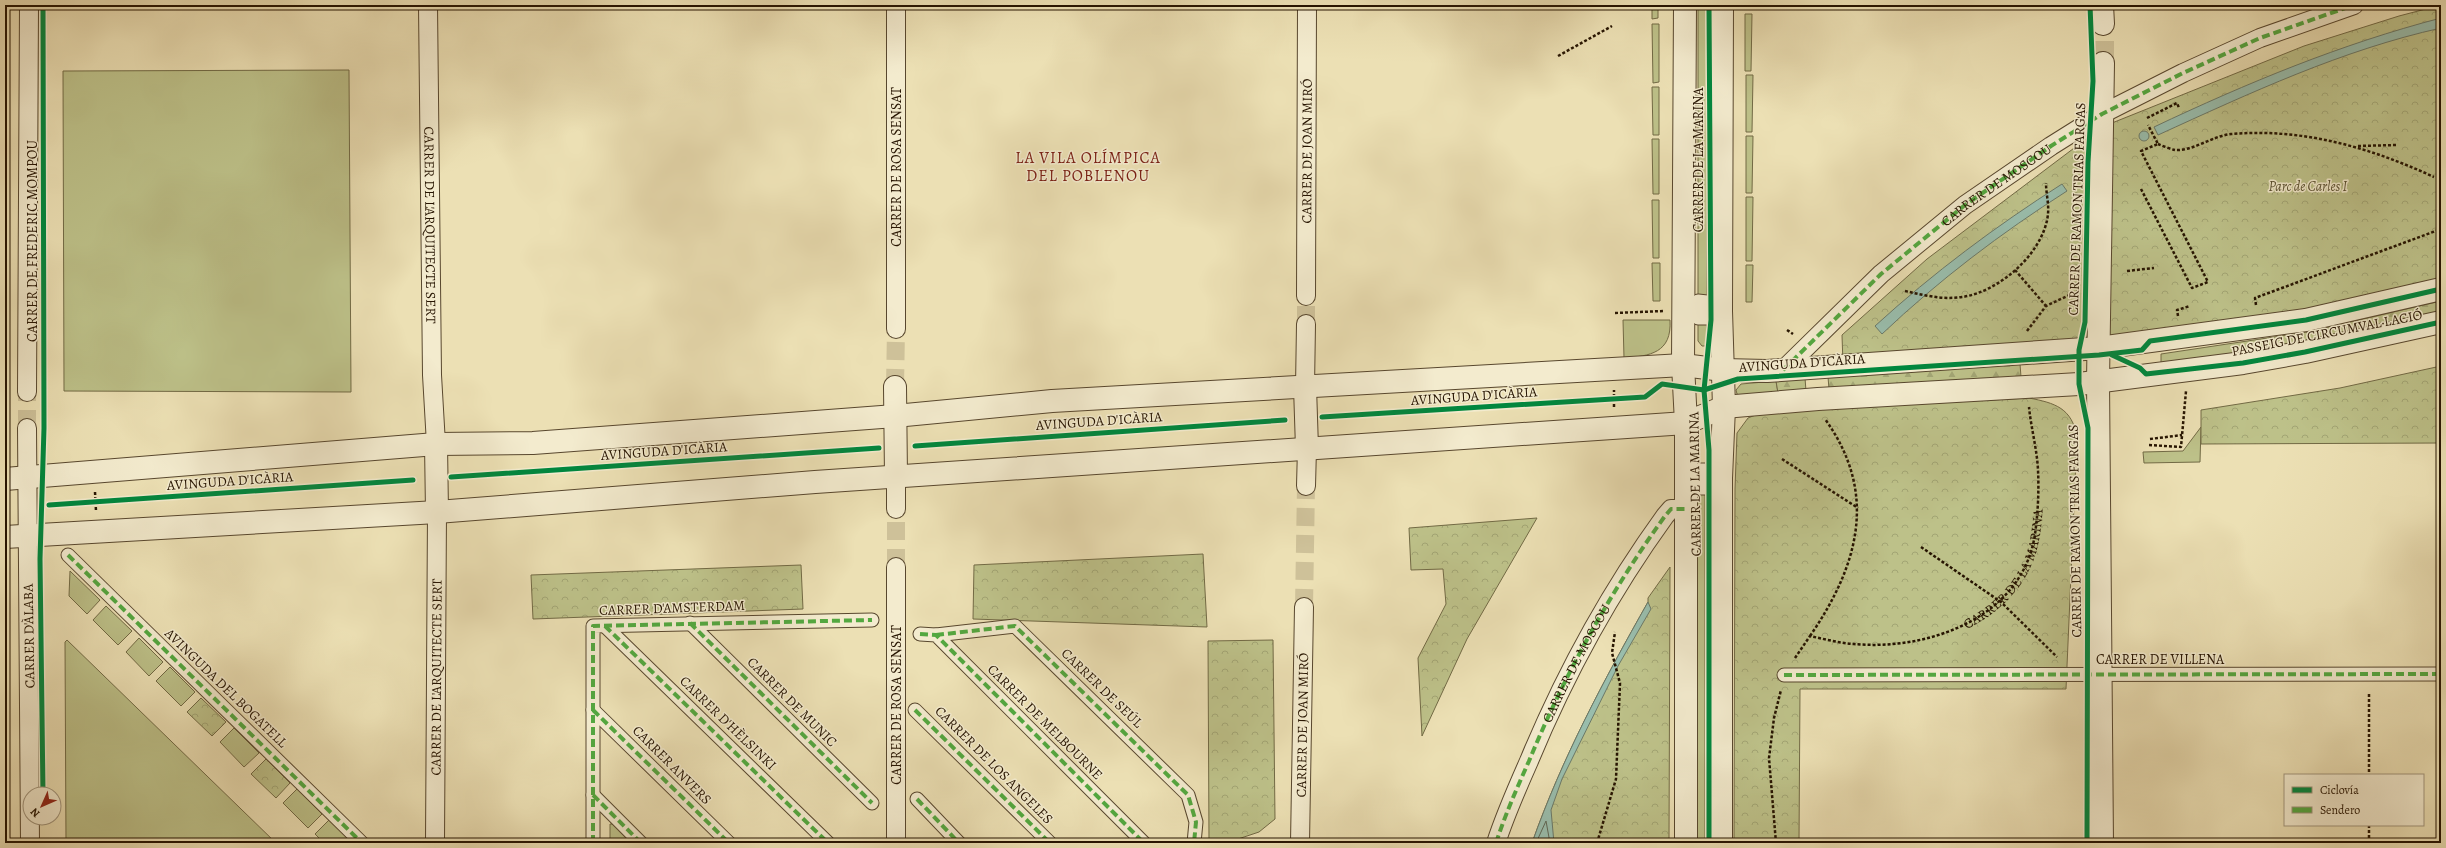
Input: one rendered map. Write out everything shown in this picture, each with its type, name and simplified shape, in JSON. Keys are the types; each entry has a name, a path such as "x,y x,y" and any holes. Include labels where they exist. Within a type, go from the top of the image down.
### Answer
{"street":[{"name":"CARRER DE FREDERIC MOMPOU","path":"27,392 29,5"},
{"name":"CARRER DE L'ARQUITECTE SERT","path":"428,5 432,375 436,444"},
{"name":"CARRER DE ROSA SENSAT","path":"896,5 896,329"},
{"name":"CARRER DE JOAN MIRÓ","path":"1306,296 1307,5"},
{"name":"CARRER DE LA MARINA","path":"1685,5 1684,387 1686,423 1686,843"},
{"name":"CARRER DE LA MARINA","path":"1721,843 1721,478 1724,407 1722,5"},
{"name":"CARRER DE MOSCOU","path":"1783,370 1881,274 1965,205 2051,146 2102,114 2183,73 2260,38 2354,5"},
{"name":"CARRER DE RAMON TRIAS FARGAS","path":"2102,843 2102,676 2098,381 2103,63"},
{"name":"PASSEIG DE CIRCUMVAL·LACIÓ","path":"2099,348 2306,320 2441,289"},
{"name":"PASSEIG DE CIRCUMVAL·LACIÓ","path":"2098,381 2243,363 2305,352 2441,322"},
{"path":"1306,324 1306,486"},
{"name":"AVINGUDA D'ICÀRIA","path":"5,479 35,478 436,444 533,443 895,416 1052,401 1684,365 1723,370 1783,370 2099,348"},
{"path":"5,537 34,534 437,512 896,477 1686,423 1724,407 1818,399 2098,381"},
{"path":"895,387 896,509"},
{"path":"27,428 35,478"},
{"path":"436,444 437,512"},
{"name":"CARRER D'ÀLABA","path":"30,843 34,534 29,507 35,478"},
{"name":"CARRER DE MOSCOU","path":"1496,843 1539,736 1573,663 1632,562 1653,533 1671,509 1686,509"},
{"name":"CARRER DE L'ARQUITECTE SERT","path":"435,843 437,512"},
{"name":"AVINGUDA DEL BOGATELL","path":"68,555 362,843"},
{"name":"CARRER DE ROSA SENSAT","path":"896,567 896,843"},
{"name":"CARRER DE JOAN MIRÓ","path":"1300,843 1304,607"},
{"name":"CARRER D'AMSTERDAM","path":"593,843 593,626 872,620"},
{"name":"CARRER DE MUNIC","path":"690,623 872,803"},
{"name":"CARRER D'HÈLSINKI","path":"605,626 828,843"},
{"name":"CARRER DE SEÚL","path":"936,635 1016,626 1188,795 1196,822 1194,843"},
{"path":"920,634 936,635"},
{"name":"CARRER DE MELBOURNE","path":"936,635 1144,843"},
{"name":"CARRER DE VILLENA","path":"1784,675 1997,674 2102,676 2441,674"},
{"name":"CARRER ANVERS","path":"593,710 728,843"},
{"name":"CARRER DE LOS ANGELES","path":"915,710 1050,843"},
{"path":"593,795 641,843"},
{"path":"916,799 959,843"}],"path":[{"path":"1558,56 1612,26"},
{"path":"2147,118 2177,103 2179,108"},
{"path":"2148,124 2158,144 2175,150 2195,146 2229,134 2270,133 2309,137 2355,146 2394,159 2434,177"},
{"path":"2141,189 2192,288 2208,282 2141,152 2158,144"},
{"path":"2355,146 2396,145"},
{"path":"1905,291 1938,298 1960,298 1978,294 2005,280 2027,259 2041,237 2049,213 2046,183"},
{"path":"2256,309 2255,298 2441,229"},
{"path":"2127,271 2154,268"},
{"path":"2015,270 2046,306"},
{"path":"2026,337 2026,332 2046,306 2078,291"},
{"path":"2186,307 2190,306"},
{"path":"1615,313 1670,311"},
{"path":"2150,445 2181,447 2186,391"},
{"path":"1776,843 1769,758 1774,718 1784,675 1826,612 1843,579 1854,544 1859,508 1854,484 1844,452 1824,417"},
{"path":"2150,439 2182,435"},
{"path":"1782,459 1859,508"},
{"path":"34,534 35,478"},
{"path":"1921,547 2001,602 2075,676"},
{"path":"1597,843 1616,779 1620,683 1612,653"},
{"path":"2369,694 2369,774"},
{"path":"2369,826 2369,843"}],"green space":[{"path":"1652,5 1658,5 1658,18 1652,19"},
{"path":"1698,5 1707,5 1707,302 1698,301"},
{"name":"Parc de Carles I","path":"2441,5 2441,293 2306,320 1843,365 1842,335 1927,259 2102,127 2304,46 2399,16"},
{"path":"1745,14 1752,14 1751,71 1745,71"},
{"path":"1652,24 1659,24 1659,82 1653,83"},
{"path":"349,70 351,392 64,391 63,71"},
{"path":"1746,75 1753,75 1752,132 1746,132"},
{"path":"1652,87 1659,87 1659,135 1653,135"},
{"path":"1746,136 1753,136 1752,193 1746,193"},
{"path":"1652,139 1659,139 1659,194 1653,194"},
{"path":"1746,197 1753,197 1752,261 1746,261"},
{"path":"1652,200 1659,200 1659,258 1653,258"},
{"path":"1652,263 1660,263 1660,301 1653,301"},
{"path":"1746,265 1753,265 1752,302 1746,302"},
{"path":"2441,301 2441,313 2310,342 2307,332"},
{"path":"1698,318 1707,318 1707,343 1705,346 1702,346 1698,341"},
{"path":"1623,320 1670,320 1670,331 1667,340 1658,351 1651,354 1624,358"},
{"path":"2307,332 2310,342 2161,365 2161,354"},
{"path":"2020,364 2021,377 1829,389 1828,377"},
{"path":"2441,366 2441,443 2201,444 2201,410 2340,388"},
{"path":"1805,378 1806,391 1778,393 1776,381"},
{"path":"1776,381 1778,393 1742,396 1737,394 1736,390 1741,384"},
{"path":"2029,398 2047,402 2061,408 2071,419 2075,427 2077,437 2066,689 1800,689 1799,843 1734,843 1735,489 1737,433 1748,418 1763,412"},
{"path":"2201,427 2200,462 2144,463 2143,452 2183,451"},
{"path":"1697,488 1705,488 1705,843 1697,843"},
{"path":"1537,518 1467,639 1422,736 1418,658 1446,604 1443,569 1411,570 1409,528"},
{"path":"1203,554 1207,627 973,619 974,565"},
{"path":"801,565 803,609 533,619 531,575"},
{"path":"1670,567 1669,843 1532,843 1557,780 1585,720 1648,602 1648,598"},
{"path":"70,571 100,600 87,614 69,596"},
{"path":"106,606 132,631 118,645 93,620"},
{"path":"139,638 163,662 149,676 126,652"},
{"path":"67,640 276,843 66,843 65,642"},
{"path":"1273,640 1275,819 1259,832 1235,840 1235,843 1209,843 1208,641"},
{"path":"170,667 195,692 181,706 156,681"},
{"path":"201,698 226,722 212,736 187,712"},
{"path":"234,728 259,753 244,767 220,742"},
{"path":"266,759 290,783 276,798 251,774"},
{"path":"297,789 322,814 308,828 283,803"},
{"path":"329,820 352,843 324,843 315,834"},
{"path":"610,824 618,824 636,843 610,843"}],"water":[{"path":"2441,18 2441,28 2404,37 2332,60 2262,88 2158,135 2154,127 2259,80 2331,52 2404,28"},
{"path":"2142,131 2146,131 2148,132 2148,140 2142,141 2139,138 2139,134"},
{"path":"2062,184 2067,191 1994,240 1948,276 1882,334 1875,326 1919,287 1989,233"},
{"path":"1648,602 1651,609 1618,666 1562,779 1551,810 1554,843 1532,843 1570,750"}],"tunnel":[{"path":"2103,24 2103,63"},
{"path":"1306,296 1306,324"},
{"path":"895,387 896,329"},
{"path":"27,392 27,428"},
{"path":"1304,607 1306,486"},
{"path":"896,509 896,567"}],"marked path":[{"path":"1783,370 1881,274 1965,205 2051,146 2102,114 2183,73 2260,38 2354,5"},
{"path":"1496,843 1511,802 1543,729 1573,665 1590,634 1626,574 1665,516 1671,509 1685,509"},
{"path":"68,555 362,843"},
{"path":"593,843 593,626 872,620"},
{"path":"690,623 872,803"},
{"path":"605,626 828,843"},
{"path":"936,635 1015,626 1188,795 1196,822 1194,843"},
{"path":"920,634 936,635 1144,843"},
{"path":"1784,675 2441,674"},
{"path":"593,710 729,843"},
{"path":"915,710 1050,843"},
{"path":"593,795 641,843"},
{"path":"917,799 959,843"}],"cycle path":[{"path":"43,5 44,428 40,559 43,786"},
{"path":"1709,5 1711,320 1704,390 1709,450 1709,843"},
{"path":"2087,843 2088,428 2079,384 2079,350 2085,322 2088,162 2093,81 2090,5"},
{"path":"1322,417 1645,397 1662,384 1704,390 1738,379 2099,355 2142,350 2150,341 2306,320 2441,289"},
{"path":"2112,355 2140,368 2146,374 2243,363 2305,352 2441,322"},
{"path":"915,446 1285,420"},
{"path":"451,477 879,448"},
{"path":"49,505 413,480"}],"district":[{"name":"LA VILA OLÍMPICA DEL POBLENOU","path":"1088,167"}]}
